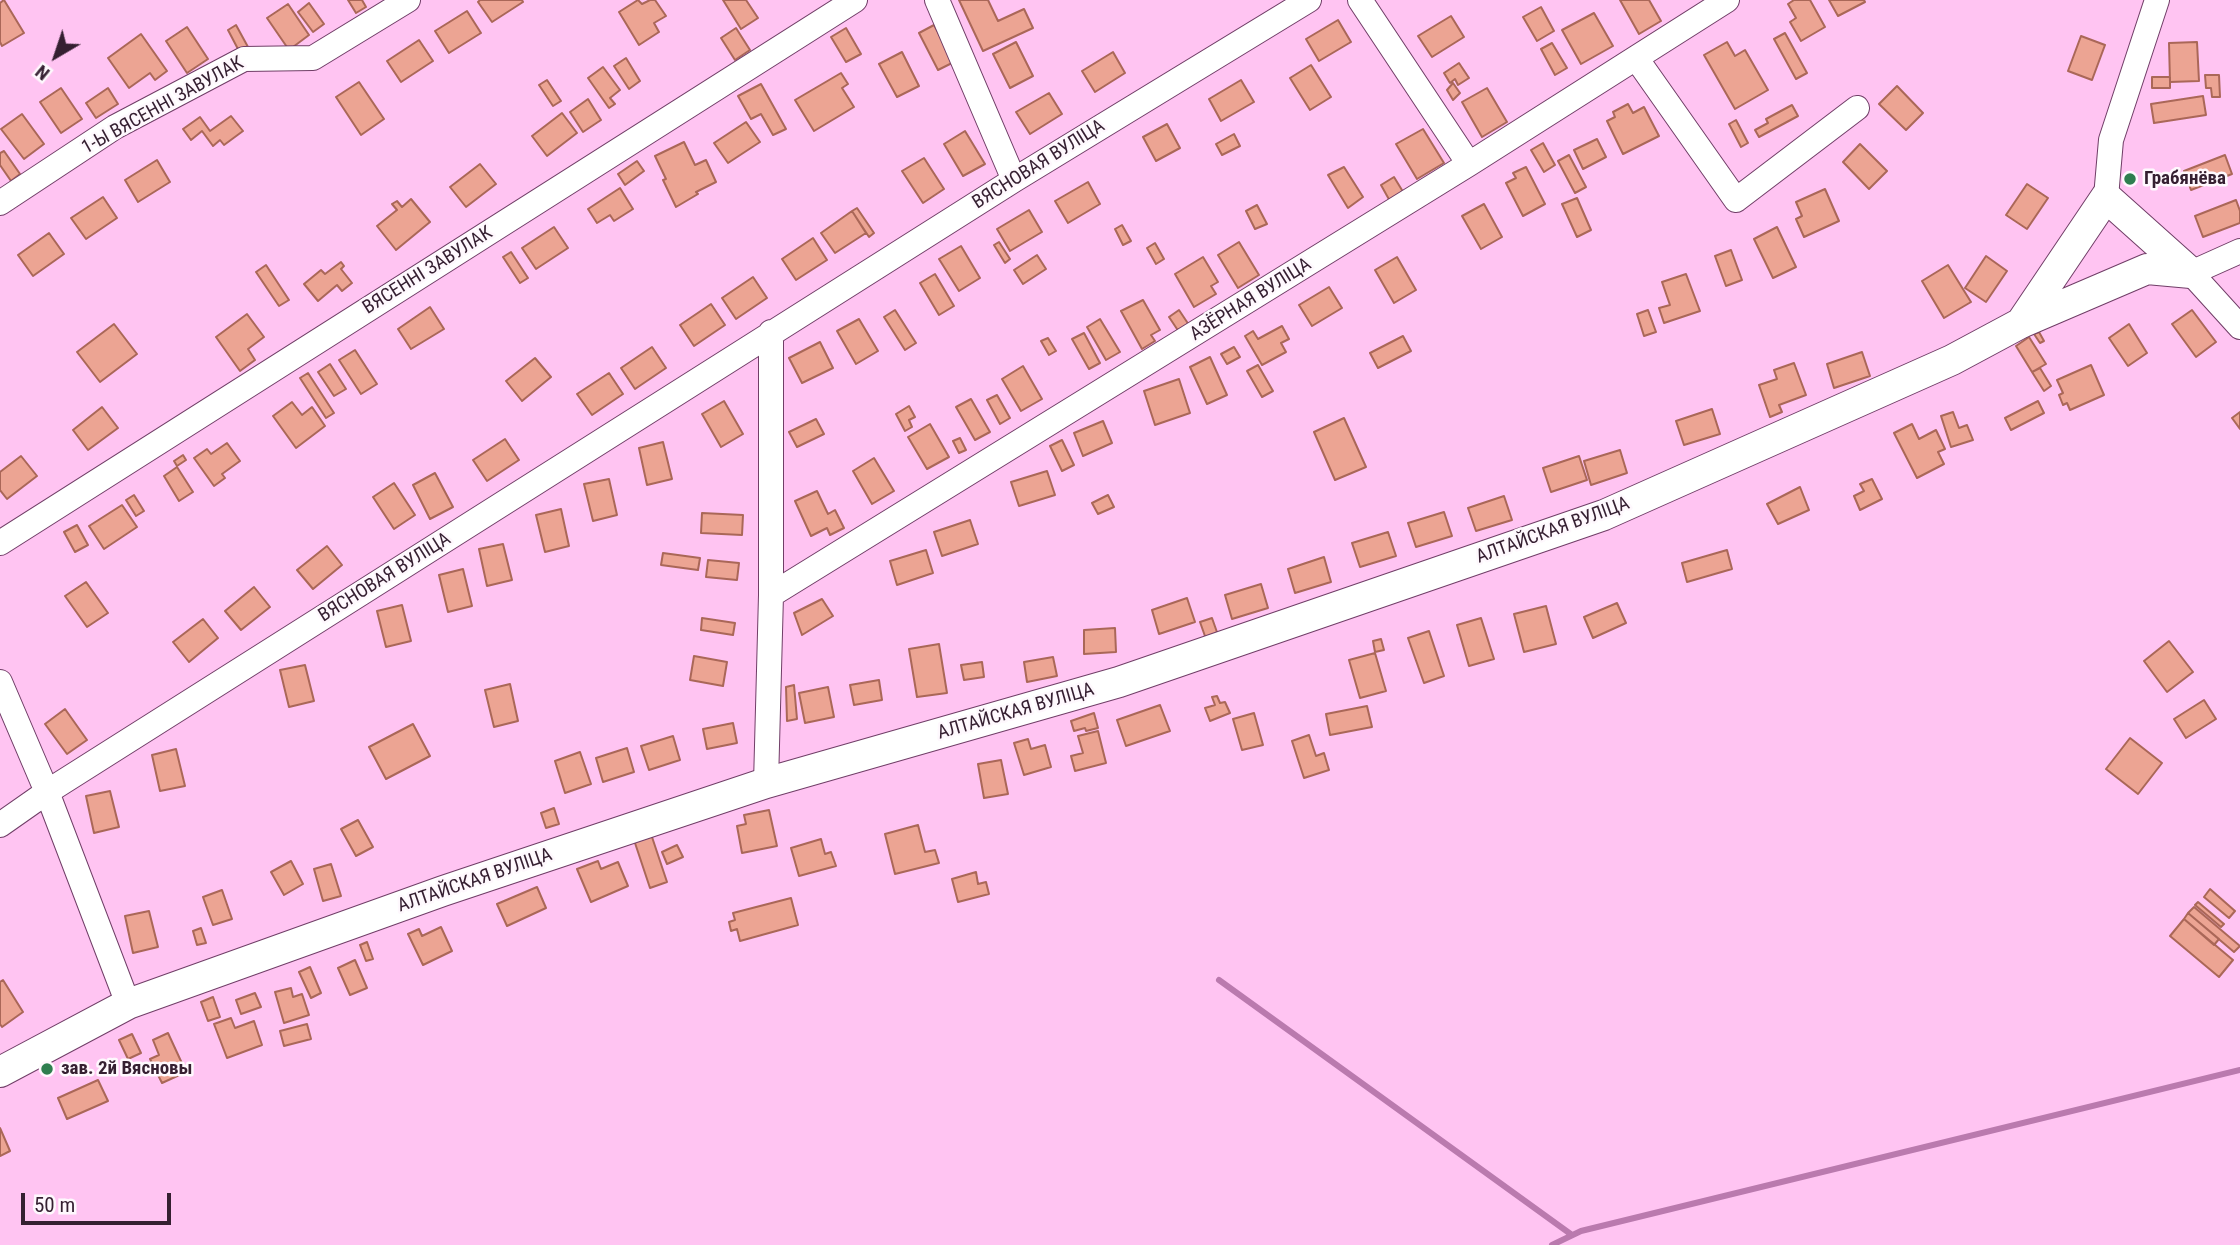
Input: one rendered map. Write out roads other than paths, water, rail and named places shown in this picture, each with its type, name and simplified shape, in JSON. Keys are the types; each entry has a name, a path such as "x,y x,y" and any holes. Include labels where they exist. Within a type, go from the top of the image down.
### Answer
{"main road":[{"path":"2106,197 2191,273"},
{"name":"АЛТАЙСКАЯ ВУЛІЦА","path":"2021,323 2106,197"},
{"name":"АЛТАЙСКАЯ ВУЛІЦА","path":"0,1072 128,1004 457,887 766,783 1119,682 1604,515 1952,360 2021,323 2147,270 2191,273"}],"street":[{"name":"1-Ы ВЯСЕННІ ЗАВУЛАК","path":"0,203 115,127 244,59 313,58 408,0"},
{"name":"ВЯСЕННІ ЗАВУЛАК","path":"0,543 855,0"},
{"path":"937,0 1014,180"},
{"name":"ВЯСНОВАЯ ВУЛІЦА","path":"0,825 47,792 771,332 1309,0"},
{"path":"1360,0 1469,164"},
{"name":"АЗЁРНАЯ ВУЛІЦА","path":"771,595 1469,164 1727,0"},
{"name":"АЛТАЙСКАЯ ВУЛІЦА","path":"2106,197 2111,140 2157,0"},
{"path":"1636,58 1736,200 1857,108"},
{"path":"2240,251 2191,273 2240,327"},
{"path":"766,783 771,595 771,332"},
{"path":"0,682 47,792 128,1004"}],"waterway":[{"path":"1219,980 1572,1235"},
{"path":"1552,1245 1581,1231 2240,1070"}],"place":[{"name":"Грабянёва","path":"2130,179"},
{"name":"зав. 2й Вясновы","path":"47,1069"}]}
